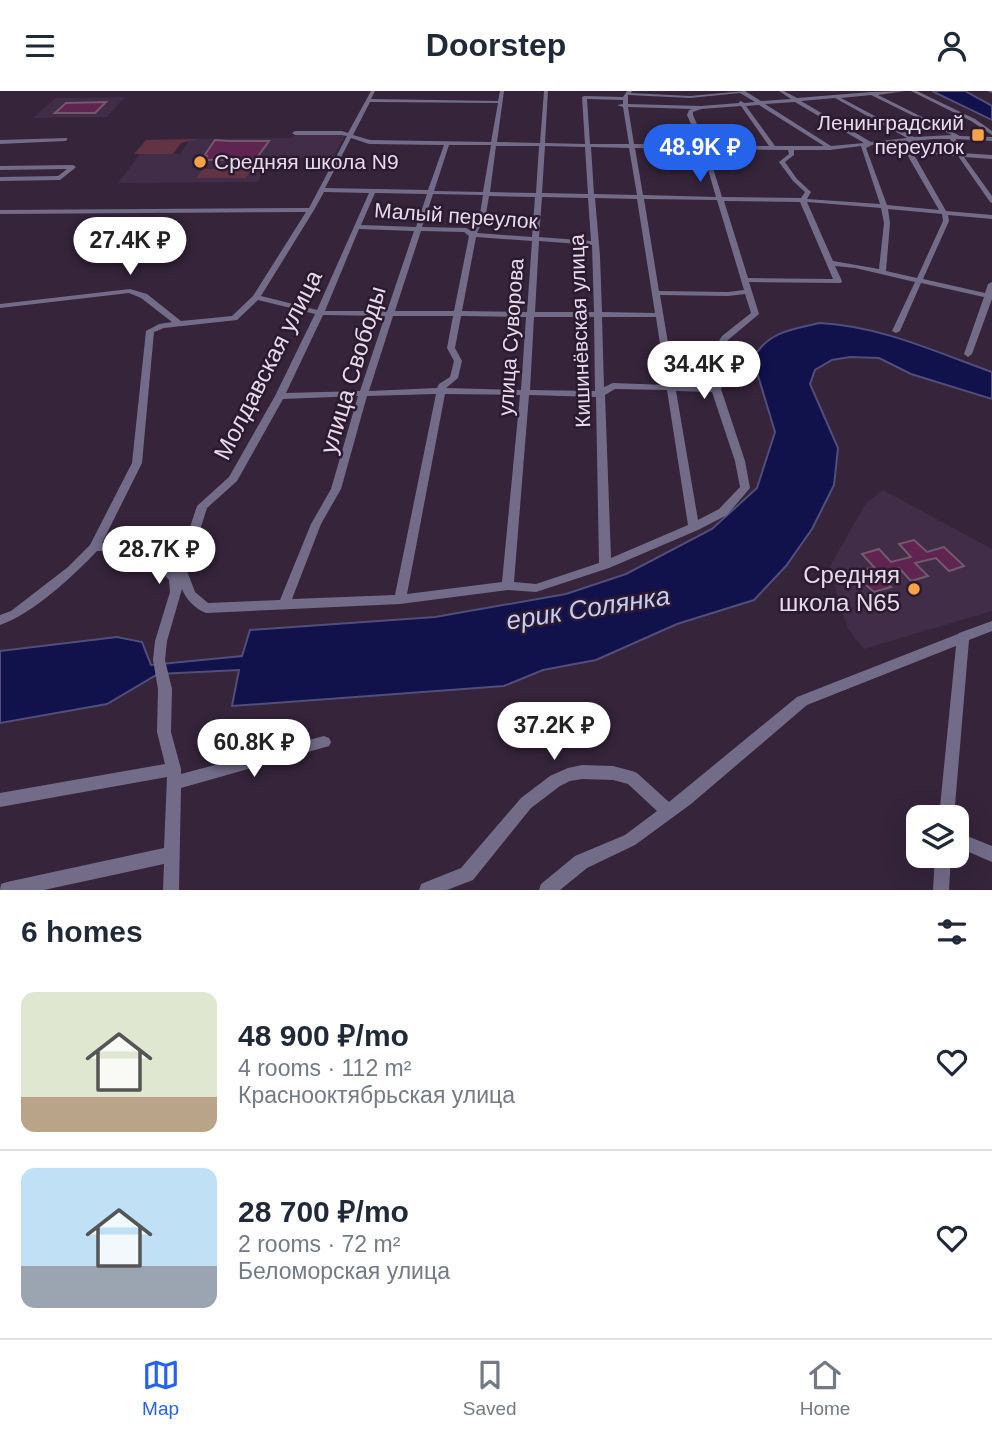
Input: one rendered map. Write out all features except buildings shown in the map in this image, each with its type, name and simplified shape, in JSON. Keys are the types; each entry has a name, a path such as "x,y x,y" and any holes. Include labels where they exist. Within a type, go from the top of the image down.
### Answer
{"street":[{"path":"0,620 15,614 72,570 94,547 137,463 150,331 162,326 234,318 256,297 312,211 373,91"},
{"path":"400,599 442,386 454,377 458,361 451,348 473,235 483,214 502,91"},
{"name":"улица Суворова","path":"508,586 546,91"},
{"path":"627,97 690,97 742,91 830,148"},
{"path":"781,91 870,144"},
{"path":"627,97 701,108 797,100 831,93 903,91"},
{"path":"913,91 973,120 992,136"},
{"path":"869,92 956,137"},
{"path":"726,93 745,105 773,148"},
{"path":"831,93 912,139"},
{"path":"627,97 631,145 694,527"},
{"name":"Кишинёвская улица","path":"605,565 595,243 585,100 627,97"},
{"path":"368,100 499,102"},
{"path":"701,108 690,113 704,147 755,314 721,342 720,355 726,374 716,389"},
{"path":"295,133 349,135 369,142"},
{"path":"343,146 369,142 830,148 912,139 992,136"},
{"path":"956,137 960,155 992,201"},
{"path":"0,142 65,139"},
{"path":"896,331 946,221 945,214 904,143 912,139"},
{"name":"улица Свободы","path":"285,603 316,524 336,489 363,394 447,143"},
{"path":"870,144 863,148 887,223 882,271"},
{"path":"791,148 792,154 782,162 808,192 803,201"},
{"path":"908,151 992,157"},
{"path":"0,168 74,167 62,178 0,179"},
{"path":"321,190 830,201 992,217"},
{"name":"Молдавская улица","path":"174,776 164,732 165,689 159,660 161,641 201,506 233,479 280,396 320,313 372,192"},
{"path":"744,280 838,281 803,201"},
{"path":"0,212 312,211"},
{"name":"Малый переулок","path":"357,227 466,230 473,235 595,243"},
{"path":"829,263 882,271 990,296"},
{"path":"968,354 992,284"},
{"path":"0,306 130,291 144,296 178,324"},
{"path":"656,293 717,295 747,292"},
{"path":"256,297 320,313 659,315"},
{"path":"280,396 443,391 600,394 613,386 716,389"},
{"path":"181,572 190,595 206,608 400,599 508,586 536,588 605,565 723,512 745,488 740,461 716,389"},
{"path":"94,547 147,548 175,579 176,587"},
{"path":"547,890 581,862 630,840 668,812 802,701 992,626"},
{"path":"948,805 963,636"},
{"path":"0,800 174,776 324,741"},
{"path":"427,890 467,874 526,803 555,781 568,775 582,772 613,773 632,778 668,812"},
{"path":"171,890 174,776"},
{"path":"969,844 992,854"},
{"path":"7,890 173,854"},
{"path":"941,890 942,868"}],"shaded area":[{"path":"125,97 107,117 33,118 55,98"},
{"name":"Средняя школа N9","path":"298,134 345,135 333,158 269,158 258,182 118,183 140,154 180,154 190,139 291,138"},
{"path":"197,139 181,143 173,154 134,154 146,140"},
{"path":"203,169 251,169 246,178 196,178"},
{"name":"Средняя школа N65","path":"883,490 992,549 992,611 864,649 848,629 829,568 866,503"}],"water":[{"path":"932,91 965,91 992,106 992,120"},
{"name":"ерик Солянка","path":"820,323 886,335 992,372 992,399 911,374 879,358 850,357 832,360 815,370 810,384 838,448 834,485 812,529 786,566 754,600 677,624 596,660 543,670 504,686 232,706 239,670 158,674 107,704 0,723 0,651 117,637 142,642 151,665 242,656 250,630 435,617 566,594 626,574 712,529 757,488 775,432 753,359 773,337"}],"place":[{"name":"Ленинградский переулок","path":"978,135"},
{"name":"Средняя школа N9","path":"200,162"},
{"name":"Средняя школа N65","path":"914,589"}]}
